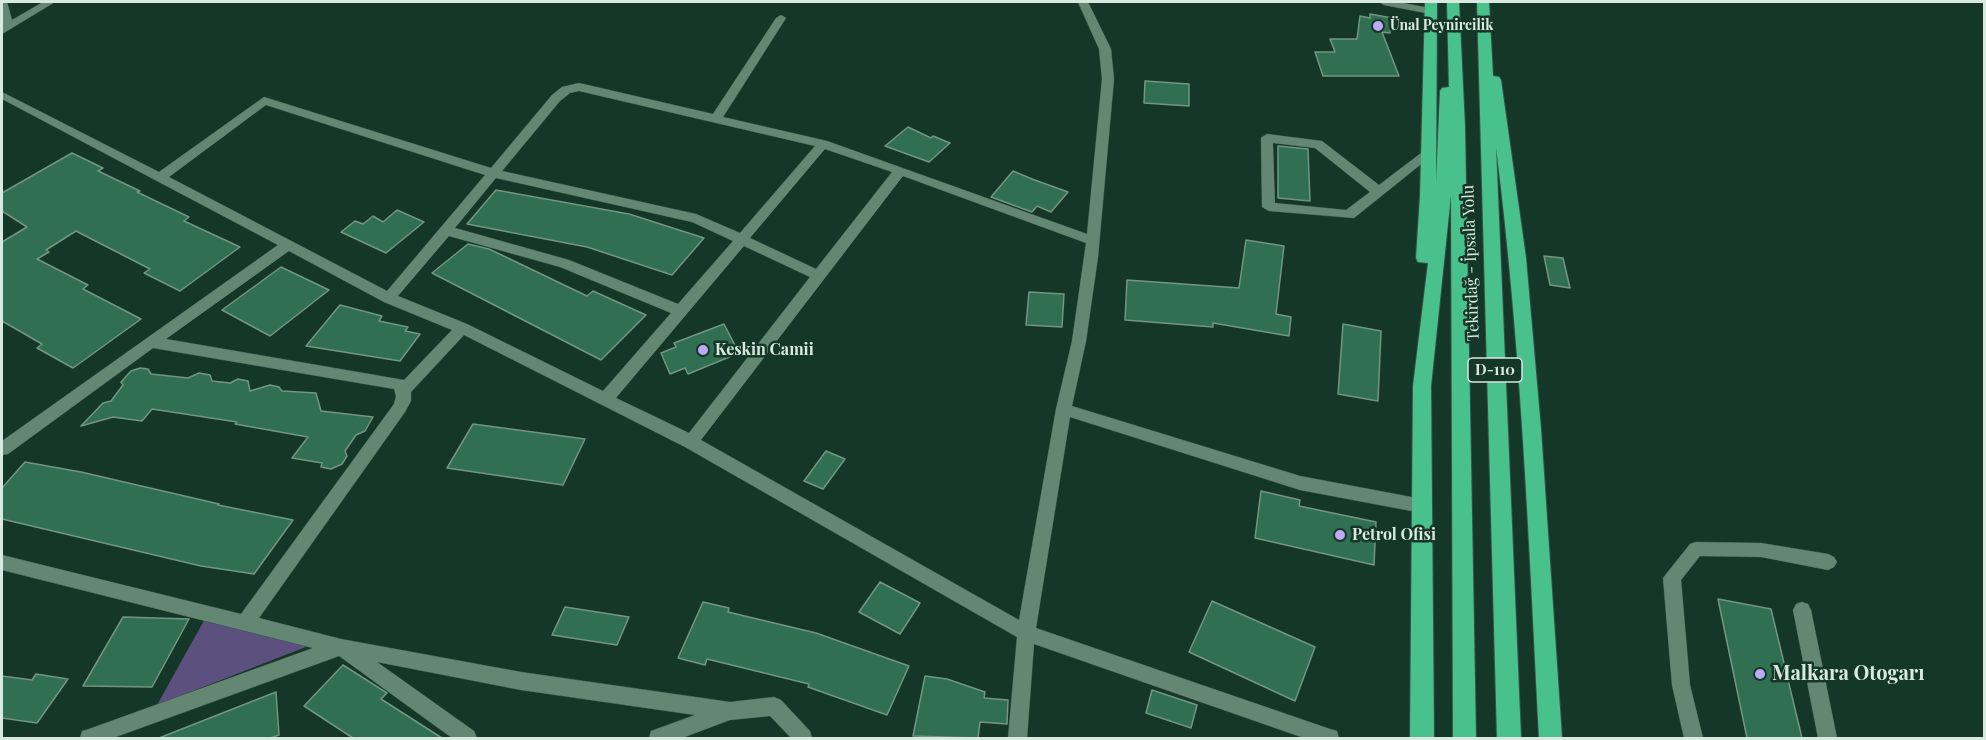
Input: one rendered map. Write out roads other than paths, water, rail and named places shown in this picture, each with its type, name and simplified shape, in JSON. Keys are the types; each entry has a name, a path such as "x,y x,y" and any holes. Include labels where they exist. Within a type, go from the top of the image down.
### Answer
{"highway":[{"name":"Tekirdağ - İpsala Yolu","path":"1453,2 1458,127 1465,738"},
{"name":"Tekirdağ - İpsala Yolu","path":"1483,2 1509,738"},
{"path":"1422,738 1423,274 1429,153 1431,6"},
{"path":"1422,386 1443,200 1444,127 1453,23"},
{"path":"1485,29 1498,102 1518,258 1532,429 1551,738"}],"street":[{"path":"2,2 5,29 50,2"},
{"path":"1017,738 1026,633 1079,341 1093,241 1108,80 1105,49 1083,2"},
{"path":"1384,2 1431,6"},
{"path":"717,117 781,18"},
{"path":"390,298 556,98 566,90 579,87 717,117 823,144 1093,241"},
{"path":"2,95 390,298 462,328 691,442 1026,633 1330,738"},
{"path":"160,178 264,101 494,173 696,218 819,276"},
{"path":"1379,192 1318,144 1267,138 1269,207 1349,215 1379,192 1429,153"},
{"path":"606,399 823,144"},
{"path":"691,442 900,170"},
{"path":"445,231 564,263 681,311"},
{"path":"2,449 288,244"},
{"path":"404,390 462,328"},
{"path":"151,342 391,382 399,384 404,390 405,398 400,408 244,623"},
{"path":"1065,409 1300,483 1422,506"},
{"path":"1693,738 1681,685 1672,578 1696,549 1761,550 1827,562"},
{"path":"2,562 341,647 521,681 730,711"},
{"path":"1802,610 1828,738"},
{"path":"89,738 341,647"},
{"path":"341,647 467,738"},
{"path":"658,738 730,711 774,706 803,738"}],"place":[{"name":"Ünal Peynircilik","path":"1378,26"},
{"name":"Keskin Camii","path":"703,350"},
{"name":"Petrol Ofisi","path":"1340,535"},
{"name":"Malkara Otogarı","path":"1760,674"}]}
